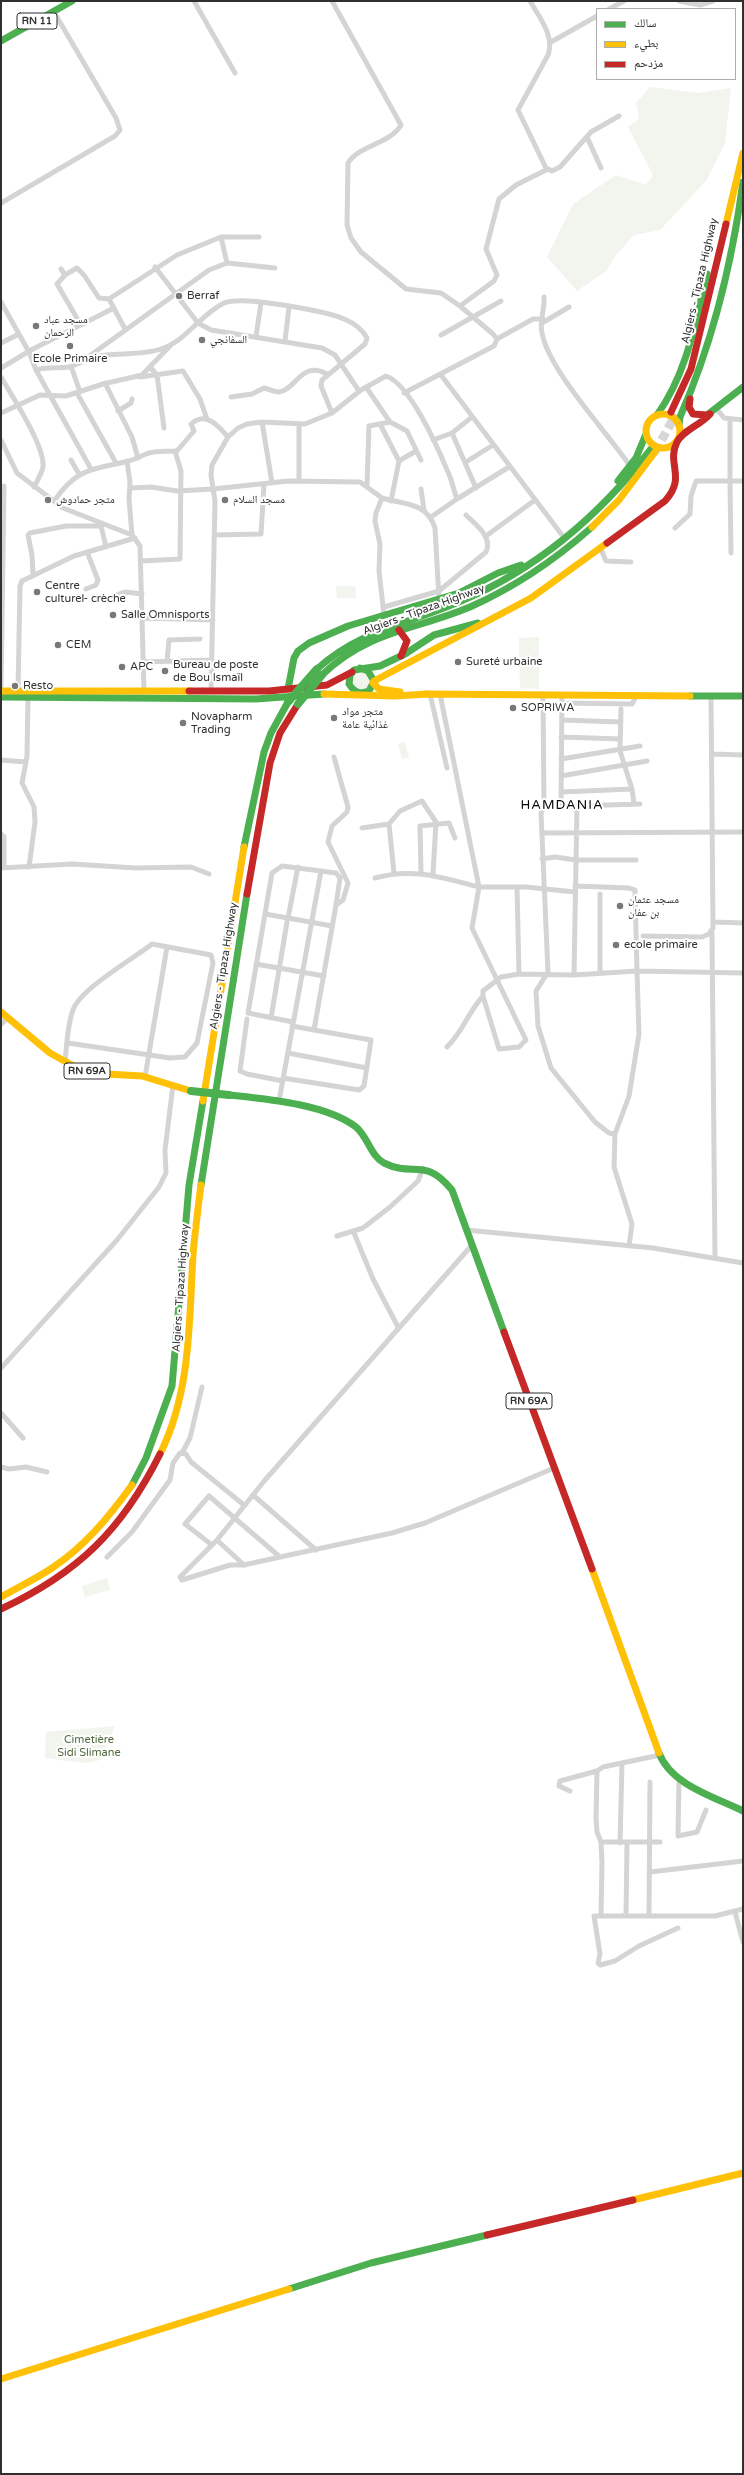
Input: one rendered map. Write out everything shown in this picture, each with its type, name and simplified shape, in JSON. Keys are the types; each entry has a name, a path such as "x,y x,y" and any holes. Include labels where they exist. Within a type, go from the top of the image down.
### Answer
{"main road":[{"name":"RN 11","path":"1,42 72,1"},
{"name":"Algiers - Tipaza Highway","path":"674,413 691,369 740,180 743,153"},
{"path":"360,694 369,691 373,682 498,617 548,587 670,496 675,490 677,476 674,453 680,417 702,363 720,300 738,223 740,180"},
{"path":"485,591 562,535 603,498 630,466 646,434 647,425 668,403 681,373 722,217 740,180"},
{"path":"679,427 690,427 743,387"},
{"path":"691,392 691,411 696,415 711,412"},
{"path":"656,450 671,446 711,412"},
{"path":"657,415 670,416 679,427"},
{"path":"646,434 656,450 670,456 677,476"},
{"name":"Algiers - Tipaza Highway","path":"1,1596 52,1568 89,1538 113,1511 133,1483 146,1458 172,1386 189,1185 247,827 264,752 271,733 288,702 320,672 343,647 371,632 443,609 485,591 526,568 588,519 656,450"},
{"name":"Algiers - Tipaza Highway","path":"1,1609 36,1593 58,1578 92,1551 112,1529 138,1495 153,1470 176,1414 188,1356 192,1265 201,1184 252,855 268,766 280,732 320,672 349,653 379,637 469,607 506,590 562,550 624,496 656,450"},
{"path":"288,689 295,655 303,647 348,626 384,616 439,595 459,593 498,573 521,565"},
{"path":"1,691 211,692 288,689 327,684 360,668 380,666 402,656 437,634 498,617"},
{"path":"399,630 407,641 402,656"},
{"path":"360,668 368,671 373,682 384,690 429,694"},
{"path":"352,672 348,681 350,687 360,694"},
{"path":"1,697 256,699 360,694 395,696 440,694 543,695 562,699 607,700 620,703 637,695 743,696"},
{"name":"RN 69A","path":"1,1012 50,1053 64,1062 88,1072 145,1077 191,1091 279,1101 347,1122 357,1128 375,1155 391,1165 423,1168 435,1171 445,1179 452,1190 664,1766 679,1779 743,1811"},
{"path":"1,2379 371,2263 743,2173"}],"street":[{"path":"194,1 235,73"},
{"path":"332,1 401,125 394,132 354,156 348,163 347,225 351,238 361,252 406,289 441,293 460,306 497,339"},
{"path":"530,1 551,42 548,55 518,110 548,169"},
{"path":"612,8 624,1"},
{"path":"679,1 700,5 713,1"},
{"path":"1,203 115,136 120,130 116,118 54,12"},
{"path":"551,42 596,17"},
{"path":"460,306 494,281 497,275 486,249 498,199 516,185 548,169 556,170 560,168 587,137 619,116"},
{"path":"587,137 601,168"},
{"path":"221,237 227,263"},
{"path":"81,325 57,284 65,276 77,268 84,275 99,298 110,299 155,267 192,248 221,237 259,237"},
{"path":"84,360 125,329 209,270 227,263 275,268"},
{"path":"155,267 198,324 211,330 256,336 322,348 335,355 359,391"},
{"path":"61,269 65,276"},
{"path":"544,297 542,336 558,369 630,466"},
{"path":"110,299 125,329"},
{"path":"132,378 151,368 173,343 225,303 239,300 289,307 343,318 360,329 367,338 365,344 327,374 320,383 332,413"},
{"path":"441,335 501,301"},
{"path":"1,302 29,352 36,370 91,469"},
{"path":"256,336 261,303"},
{"path":"285,341 289,307"},
{"path":"404,393 494,346 497,339 533,319 542,321 569,307"},
{"path":"1,368 114,308"},
{"path":"1,343 19,334"},
{"path":"36,370 46,366 71,366 84,360 105,355 153,351 173,343"},
{"path":"71,366 78,392 116,463"},
{"path":"151,368 157,375 164,428"},
{"path":"1,413 40,395 52,397 66,396 105,383 183,371 200,400 207,419"},
{"path":"231,397 252,394 264,388 278,392 285,390 302,374 317,371 327,374"},
{"path":"441,375 509,467 562,535"},
{"path":"1,376 29,427 42,456 43,467 34,486"},
{"path":"211,692 214,534 213,489 211,475 212,465 228,437 242,426 262,422 299,424 311,423 332,413 359,391 386,376 396,382 424,420 447,469 457,499"},
{"path":"105,383 132,437 138,458"},
{"path":"366,387 390,422 407,431 421,460"},
{"path":"118,410 131,403 132,399"},
{"path":"711,412 730,420 743,420"},
{"path":"433,440 452,433 472,418"},
{"path":"54,501 65,486 79,474 91,469 127,462 155,452 175,451 194,431 192,422 207,419 217,424 228,437"},
{"path":"730,420 731,553"},
{"path":"262,422 272,483"},
{"path":"367,485 368,428 370,424 390,422"},
{"path":"299,424 299,481"},
{"path":"380,424 399,461 391,501"},
{"path":"452,433 466,462 476,488"},
{"path":"1,440 17,473 34,486 71,512 133,537 140,546 144,692"},
{"path":"466,462 493,445"},
{"path":"141,561 180,559 181,471 175,451"},
{"path":"399,461 416,451"},
{"path":"71,460 79,474"},
{"path":"127,462 133,537"},
{"path":"431,517 509,467"},
{"path":"130,488 151,487 181,490 213,489 299,481 360,482 367,485 382,498 424,510 431,517 435,528 439,595"},
{"path":"675,528 690,514 691,496 696,481 743,481"},
{"path":"214,534 261,534 264,484"},
{"path":"1,691 4,486"},
{"path":"421,489 424,510"},
{"path":"382,498 376,513 375,521 380,544 380,571 384,616"},
{"path":"486,536 534,500"},
{"path":"384,607 439,595 486,552 488,544 486,536 466,515"},
{"path":"101,525 106,547"},
{"path":"33,574 32,555 28,537 30,533 66,526 101,525"},
{"path":"18,691 20,586 22,581 33,574 87,552 133,537"},
{"path":"600,547 606,561 631,562"},
{"path":"86,589 96,585 98,580 87,552"},
{"path":"104,599 125,592 142,594"},
{"path":"142,618 213,620"},
{"path":"167,661 169,640 200,639"},
{"path":"142,662 212,660"},
{"path":"429,694 447,768"},
{"path":"440,694 479,887 472,928 498,979 526,1040 518,1047 499,1049 483,996 483,991 498,979 518,974 574,975 637,971 743,973"},
{"path":"543,695 544,807 541,813 548,972 536,991 538,1026 551,1068 595,1122 609,1133 615,1134"},
{"path":"711,696 713,754 714,922 712,932 715,1258"},
{"path":"28,698 26,762 22,783 24,791 34,807 35,822 29,867"},
{"path":"561,807 562,699"},
{"path":"620,703 620,751 632,789 634,804"},
{"path":"562,720 621,722"},
{"path":"561,737 620,739"},
{"path":"561,759 620,751 640,746"},
{"path":"713,754 743,754"},
{"path":"334,757 348,807 347,812 332,826 328,842 348,883 343,900 336,905"},
{"path":"1,760 26,762"},
{"path":"561,776 647,761"},
{"path":"561,792 632,789"},
{"path":"394,873 390,824 400,811 422,801 437,824 433,874"},
{"path":"544,807 640,804"},
{"path":"574,975 577,806"},
{"path":"421,873 420,826 450,822 455,838"},
{"path":"362,828 390,824"},
{"path":"543,833 743,832"},
{"path":"1,834 4,837 3,868 72,864 136,868 191,867 209,874"},
{"path":"542,859 555,857 576,860 636,860"},
{"path":"246,1018 240,1071 247,1074 359,1090 364,1086 371,1040 314,1030 248,1013 272,873 282,866 321,871 336,874 340,878 314,1030"},
{"path":"271,1018 298,867"},
{"path":"279,1101 321,871"},
{"path":"375,878 394,873 421,873 433,874 479,887 517,887 575,892"},
{"path":"575,886 629,888 635,890 639,1034 629,1096 615,1134 614,1167 632,1224 629,1246"},
{"path":"517,887 518,974"},
{"path":"600,894 600,973"},
{"path":"265,914 288,920 332,926"},
{"path":"714,922 743,923"},
{"path":"644,936 702,937 712,932"},
{"path":"64,1062 73,1010 82,995 152,944 210,955 213,963 197,1043 185,1057 170,1058 68,1043"},
{"path":"145,1077 167,947"},
{"path":"256,964 324,976"},
{"path":"447,1047 460,1035 471,1010 483,996"},
{"path":"1,1024 8,1018"},
{"path":"288,1053 367,1068"},
{"path":"1,1368 117,1240 159,1187 166,1173 165,1150 173,1085"},
{"path":"338,1236 354,1233 390,1207 418,1181 423,1168"},
{"path":"466,1230 629,1246 743,1263"},
{"path":"354,1233 373,1279 398,1326"},
{"path":"472,1245 398,1326 244,1505 212,1545 180,1577 182,1580 230,1565 244,1565 280,1558 425,1523 554,1468"},
{"path":"107,1557 132,1532 170,1480 177,1455 182,1452 190,1438 202,1387"},
{"path":"1,1413 23,1438"},
{"path":"182,1452 244,1505"},
{"path":"1,1467 9,1469 26,1467 47,1472"},
{"path":"253,1495 316,1550"},
{"path":"212,1545 185,1524 209,1496 280,1558"},
{"path":"216,1540 244,1565"},
{"path":"570,1791 559,1786 560,1781 597,1771 603,1767 660,1755"},
{"path":"620,1842 622,1763"},
{"path":"597,1771 596,1818 597,1832 601,1842 601,1916"},
{"path":"679,1779 678,1836 697,1832 706,1810"},
{"path":"649,1916 650,1782"},
{"path":"601,1842 649,1844 660,1842"},
{"path":"626,1916 627,1843"},
{"path":"650,1872 743,1861"},
{"path":"678,1928 639,1946 615,1961 600,1966 598,1963 600,1954 594,1916 715,1916 743,1909"},
{"path":"735,1912 743,1942"}],"green space":[{"path":"650,87 698,93 731,88 725,143 706,181 660,230 634,235 616,255 606,271 577,291 547,257 573,204 616,175 646,185 653,175 628,127 639,119 636,103"},
{"path":"336,586 355,586 356,598 337,598"},
{"path":"539,637 539,689 520,688 519,638"},
{"path":"361,672 367,675 370,681 367,687 361,690 355,687 352,681 355,675"},
{"path":"405,742 409,758 402,759 398,744"},
{"path":"107,1578 110,1590 85,1597 82,1586"},
{"name":"Cimetière Sidi Slimane","path":"115,1726 101,1760 83,1763 45,1758 46,1732"}],"tunnel":[{"path":"655,452 676,414"}],"traffic: fast":[{"path":"1,41 72,1"},
{"path":"679,425 680,417 692,389 712,331 720,302 733,243 743,182"},
{"path":"657,415 676,382 683,365 694,330 707,274"},
{"path":"707,415 743,387"},
{"path":"618,481 636,458 646,434"},
{"path":"317,669 334,656 368,636 461,601 489,588 542,556 566,537 611,496 651,449"},
{"path":"322,675 339,660 375,640 450,615 503,591 549,562 592,527"},
{"path":"288,689 294,658 298,651 309,643 348,626 459,593 498,573 521,565"},
{"path":"360,668 368,671 374,681 369,691 363,693 355,691 349,684 350,675 354,670 380,666 405,654 434,635 478,623"},
{"path":"288,702 317,669"},
{"path":"298,704 322,675"},
{"path":"1,697 256,699 324,694"},
{"path":"690,696 743,696"},
{"path":"244,847 264,752 271,733 288,702"},
{"path":"201,1185 247,894"},
{"path":"191,1091 229,1095"},
{"path":"229,1095 260,1098 295,1104 329,1113 356,1127 375,1155 384,1163 403,1169 426,1170 442,1180 452,1190 504,1332"},
{"path":"132,1485 146,1458 172,1386 189,1185 203,1101"},
{"path":"659,1753 673,1774 683,1782 707,1795 743,1811"},
{"path":"289,2289 371,2263 487,2235"}],"traffic: slow":[{"path":"726,224 743,153"},
{"path":"660,414 666,414 670,415 677,421 680,431 679,438 673,445 666,448 660,448 656,447 649,441 646,434 646,428 647,424 653,417 660,414"},
{"path":"592,527 619,500 655,452"},
{"path":"374,681 531,598 607,543"},
{"path":"373,683 379,689 400,692"},
{"path":"1,691 189,691"},
{"path":"324,694 395,696 428,694"},
{"path":"424,694 690,696"},
{"path":"203,1101 244,847"},
{"path":"1,1012 50,1053 77,1068 106,1074 142,1076 191,1091"},
{"path":"160,1454 178,1406 187,1357 193,1255 201,1185"},
{"path":"1,1597 46,1572 75,1551 105,1520 132,1485"},
{"path":"592,1569 659,1753"},
{"path":"633,2200 743,2173"},
{"path":"1,2379 289,2289"}],"traffic: jam":[{"path":"671,412 691,369 726,224"},
{"path":"690,399 689,407 693,414 707,415"},
{"path":"607,543 665,501 675,485 674,450 677,442 683,434 710,414"},
{"path":"399,630 407,641 401,656"},
{"path":"189,691 269,691 327,685 352,672"},
{"path":"247,894 270,763 280,733 298,704"},
{"path":"504,1332 592,1569"},
{"path":"1,1609 53,1580 75,1564 95,1546 113,1527 130,1505 160,1454"},
{"path":"487,2235 633,2200"}],"place":[{"name":"Berraf","path":"179,296"},
{"name":"مسجد عباد الرحمان","path":"36,326"},
{"name":"السفانجي","path":"202,340"},
{"name":"Ecole Primaire","path":"70,346"},
{"name":"متجر حمادوش","path":"48,500"},
{"name":"مسجد السلام","path":"225,500"},
{"name":"Centre culturel- crèche","path":"37,592"},
{"name":"Salle Omnisports","path":"113,615"},
{"name":"CEM","path":"58,645"},
{"name":"Sureté urbaine","path":"458,662"},
{"name":"APC","path":"122,667"},
{"name":"Bureau de poste de Bou Ismaïl","path":"165,671"},
{"name":"Resto","path":"15,686"},
{"name":"SOPRIWA","path":"513,708"},
{"name":"متجر مواد غذائية عامة","path":"334,718"},
{"name":"Novapharm Trading","path":"183,723"},
{"name":"مسجد عثمان بن عفان","path":"620,906"},
{"name":"ecole primaire","path":"616,945"}],"district":[{"name":"HAMDANIA","path":"562,806"}]}
